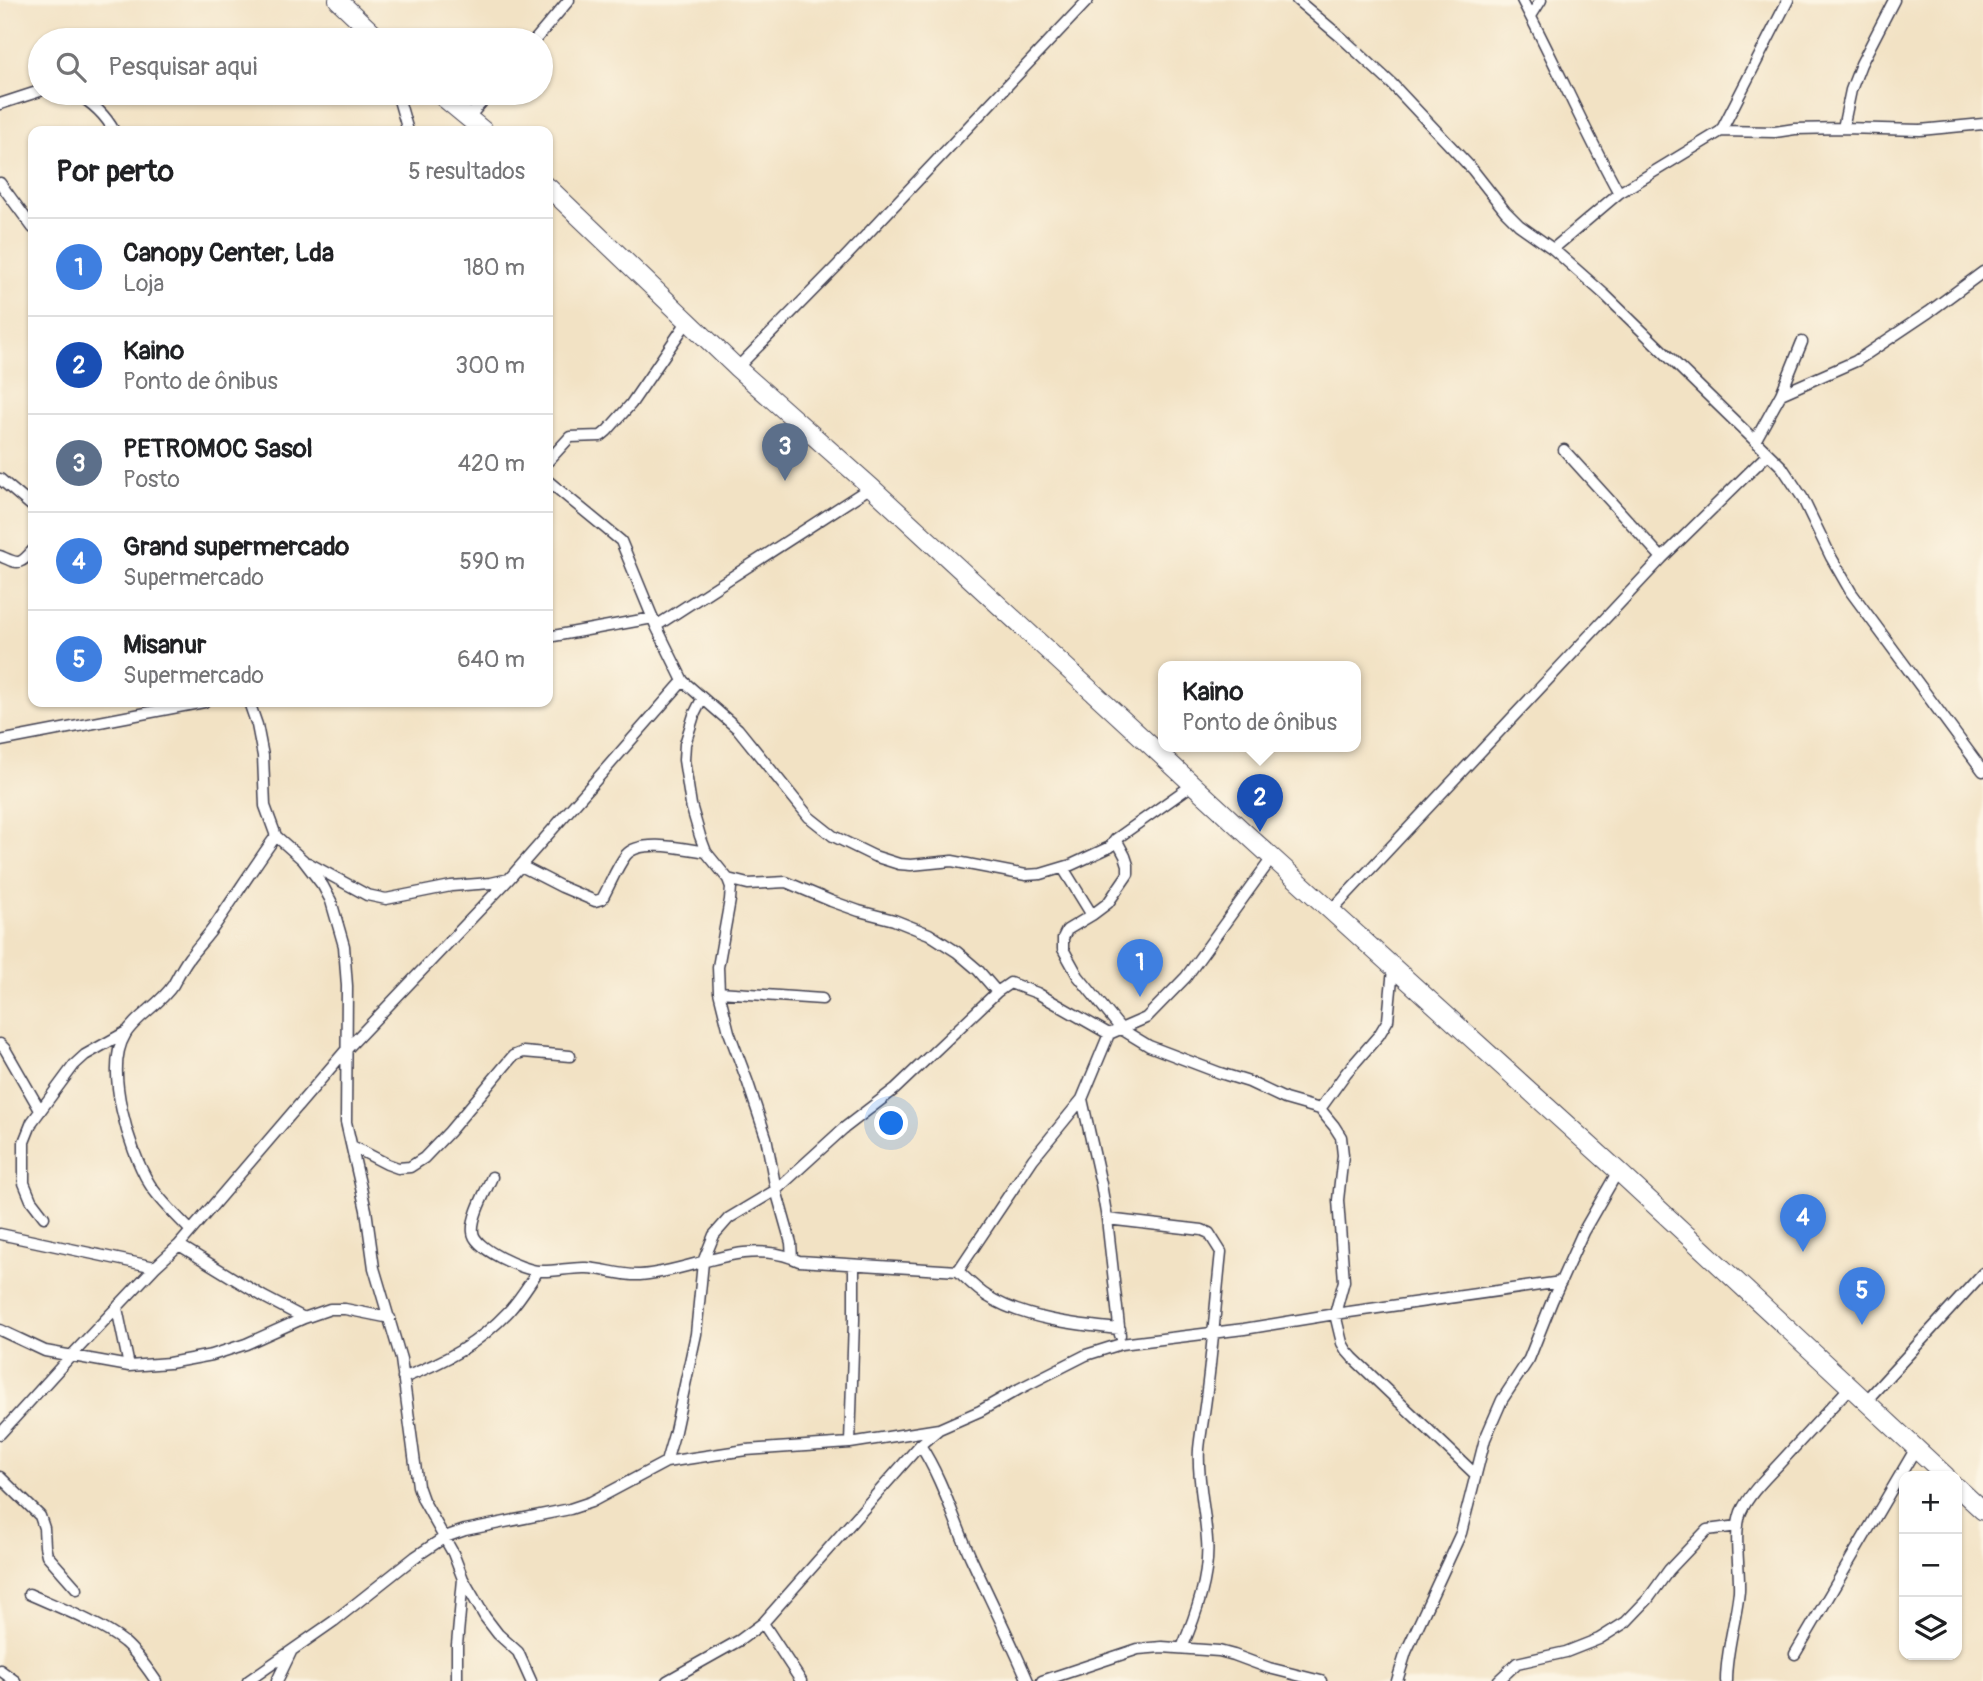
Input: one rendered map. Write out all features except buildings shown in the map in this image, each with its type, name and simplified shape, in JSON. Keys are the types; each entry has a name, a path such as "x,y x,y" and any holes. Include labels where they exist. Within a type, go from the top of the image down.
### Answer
{"main road":[{"path":"338,0 367,28"},
{"path":"452,105 478,126"},
{"path":"553,192 687,322 871,487 1330,912 1618,1171 1941,1471"},
{"path":"1962,1492 1983,1511"}],"street":[{"path":"545,28 569,0"},
{"path":"737,368 1088,0"},
{"path":"1297,0 1392,84 1472,169 1519,225 1553,249 1604,294 1782,467 1802,497 1851,592 1983,771"},
{"path":"1522,0 1619,193"},
{"path":"1531,16 1541,0"},
{"path":"1721,131 1788,0"},
{"path":"1843,128 1851,90 1861,64 1894,0"},
{"path":"0,104 28,95"},
{"path":"93,105 111,126"},
{"path":"400,105 407,126"},
{"path":"468,118 479,105"},
{"path":"1553,249 1619,193 1721,131 1843,128 1920,130 1983,124"},
{"path":"0,183 28,221"},
{"path":"1781,394 1857,361 1983,272"},
{"path":"553,455 570,437 601,436 607,431 631,404 687,322"},
{"path":"1755,441 1781,394 1802,342"},
{"path":"1564,450 1662,558"},
{"path":"1330,912 1662,558 1768,454"},
{"path":"0,479 28,503"},
{"path":"553,485 621,541 683,681 737,729 809,817 833,836 874,856 899,864 952,861 1026,875 1041,874 1063,868 1110,847 1116,839 1192,785"},
{"path":"553,636 655,622 871,487"},
{"path":"0,556 18,563 28,556"},
{"path":"0,1434 155,1267 179,1245 346,1050 521,866 683,681"},
{"path":"702,699 685,744 684,760 691,806 706,852 728,879 731,887 718,967 719,992 729,1032 765,1137 791,1243 792,1258"},
{"path":"0,741 178,707"},
{"path":"250,707 257,725 263,756 265,806 276,836 303,860 323,886 331,901 344,946 347,986 346,1122 366,1210 374,1268 401,1359 418,1486 463,1579 491,1625 518,1652 531,1681"},
{"path":"44,1217 31,1200 24,1183 24,1142 32,1122 74,1065 85,1055 126,1032 160,1001 276,836"},
{"path":"1116,839 1125,856 1128,874 1108,903 1067,930 1063,938 1063,949 1078,976 1121,1028 1149,1046 1249,1082 1285,1099 1320,1109 1334,1126 1342,1144 1343,1155 1338,1200 1344,1281 1335,1314 1342,1343 1346,1350 1476,1475"},
{"path":"521,866 595,901 602,899 625,856 632,849 644,845 706,852"},
{"path":"957,1270 1033,1159 1082,1099 1109,1034 1146,1018 1186,977 1272,858"},
{"path":"303,860 366,895 386,899 451,886 509,879"},
{"path":"1063,868 1092,915"},
{"path":"728,879 748,884 786,882 831,901 929,934 957,951 997,992"},
{"path":"1320,1109 1388,1020 1394,969"},
{"path":"666,1462 696,1334 703,1262 714,1235 729,1218 776,1190 843,1129 895,1088 1010,982 1037,993 1109,1034"},
{"path":"719,992 822,999"},
{"path":"126,1032 121,1041 116,1084 130,1136 150,1184 191,1231"},
{"path":"0,1044 40,1110"},
{"path":"352,1146 398,1168 410,1167 424,1158 449,1132 513,1056 523,1052 570,1056"},
{"path":"1082,1099 1107,1219 1121,1344"},
{"path":"1397,1681 1406,1652 1461,1533 1485,1439 1502,1400 1529,1359 1583,1232 1618,1171"},
{"path":"492,1177 473,1225 473,1235 479,1245 538,1271 586,1268 641,1275 747,1252 770,1252 799,1261 854,1266 957,1270 976,1288 1006,1306 1088,1326 1120,1329"},
{"path":"1107,1219 1202,1230 1209,1233 1221,1252 1208,1389 1199,1448 1208,1559 1192,1624 1182,1648"},
{"path":"0,1234 155,1267"},
{"path":"179,1245 304,1318"},
{"path":"850,1443 854,1266"},
{"path":"403,1378 442,1363 474,1343 510,1310 538,1271"},
{"path":"1866,1402 1983,1273"},
{"path":"247,1681 334,1621 415,1557 445,1537 464,1530 570,1509 591,1502 666,1462 746,1450 850,1443 939,1429 980,1411 1086,1355 1121,1344 1561,1282"},
{"path":"117,1308 129,1366"},
{"path":"0,1330 45,1351 129,1366 169,1363 212,1355 246,1344 330,1309 345,1309 390,1318"},
{"path":"1726,1681 1738,1594 1738,1526 1741,1511 1752,1494 1850,1387"},
{"path":"667,1681 740,1640 763,1623 920,1446 939,1429"},
{"path":"920,1446 939,1481 971,1559 1028,1681"},
{"path":"1795,1654 1916,1448"},
{"path":"0,1477 40,1517 47,1555 77,1589"},
{"path":"1498,1681 1517,1663 1577,1648 1599,1639 1626,1622 1707,1530 1738,1526"},
{"path":"457,1681 457,1645 463,1579"},
{"path":"29,1594 98,1626 124,1642 144,1663 156,1681"},
{"path":"763,1623 801,1681"},
{"path":"1042,1681 1151,1647 1219,1651 1269,1668 1321,1681"},
{"path":"277,1681 292,1650"},
{"path":"0,1670 15,1681"}],"place":[{"name":"PETROMOC Sasol","path":"785,481"},
{"name":"Kaino","path":"1260,832"},
{"name":"Canopy Center, Lda","path":"1140,997"},
{"name":"Grand supermercado","path":"1803,1252"},
{"name":"Misanur","path":"1862,1325"}]}
